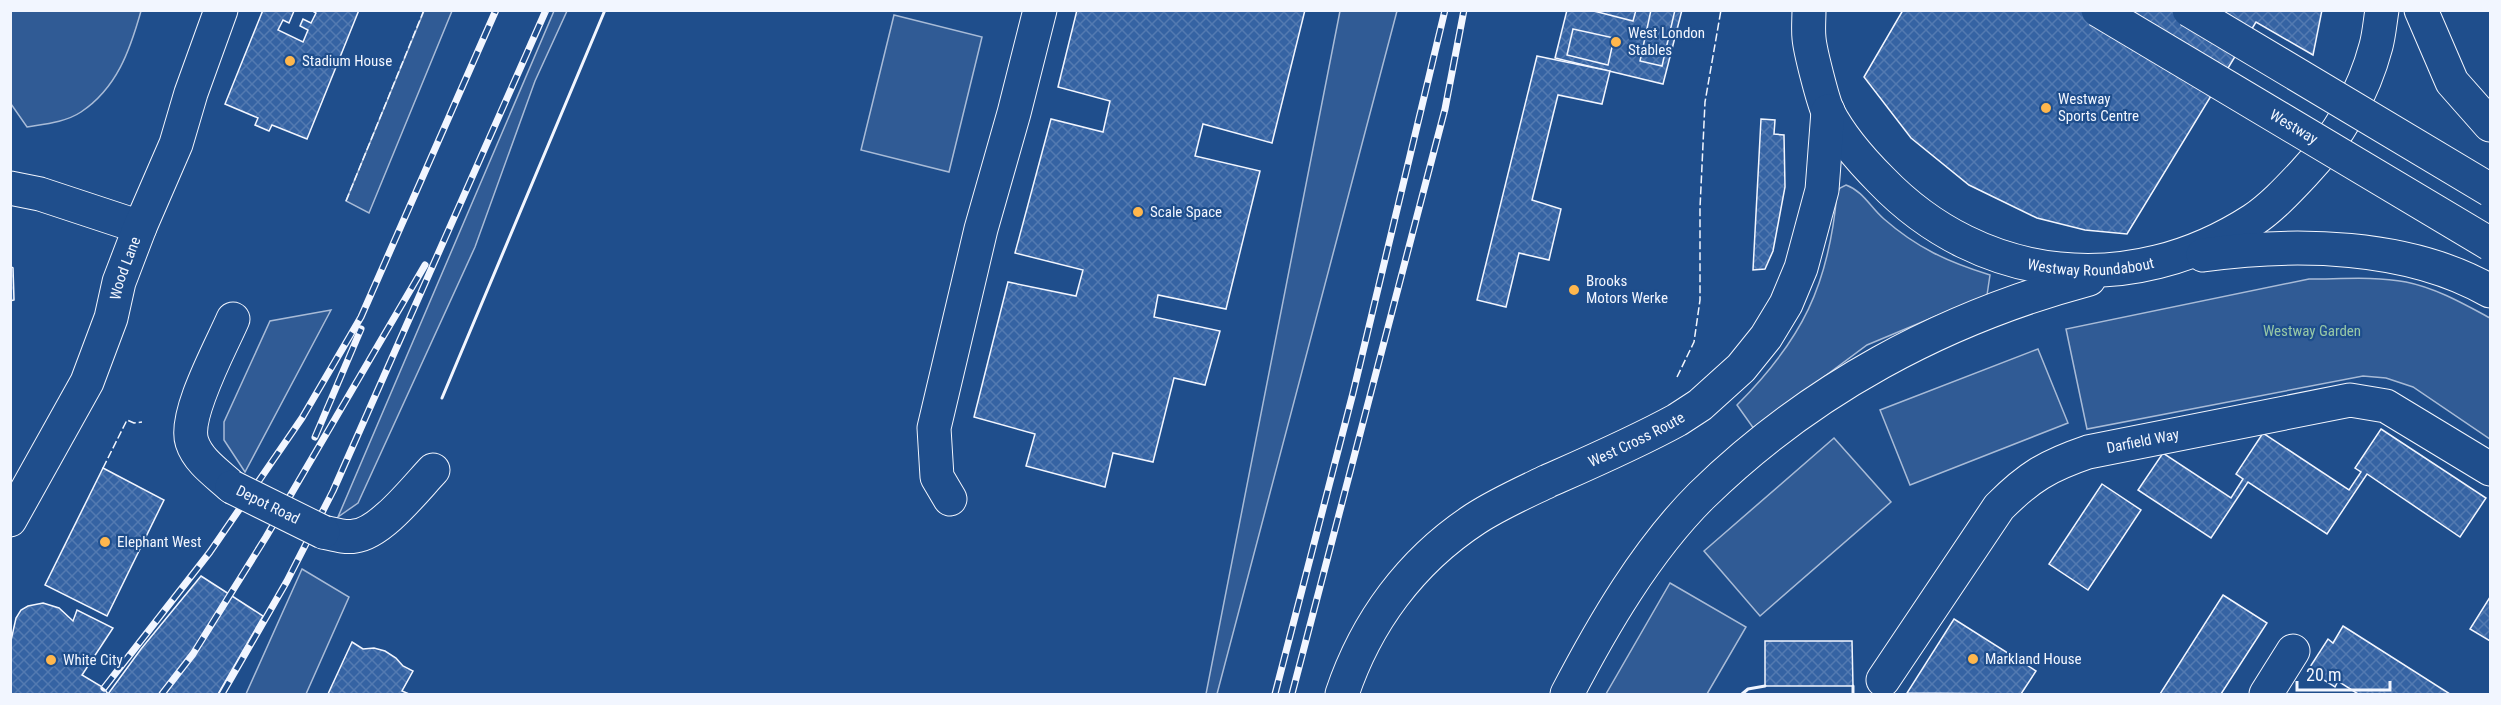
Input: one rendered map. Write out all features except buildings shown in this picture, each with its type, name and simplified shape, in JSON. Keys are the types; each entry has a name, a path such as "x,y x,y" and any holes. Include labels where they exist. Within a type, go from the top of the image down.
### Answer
{"main road":[{"name":"Wood Lane","path":"10,520 87,382 140,227 176,144 191,93 221,10"},
{"path":"950,499 937,477 934,428 981,229 1040,10"},
{"name":"Westway","path":"2098,10 2490,244"},
{"path":"2189,10 2490,190"},
{"name":"Westway Roundabout","path":"1805,20 1828,111 1858,157 1900,200 1944,231 1992,254 2034,267 2078,271 2128,268 2173,259 2218,240 2254,219 2285,193 2315,161 2343,124 2361,89 2376,45 2382,10"},
{"path":"2421,10 2452,82 2490,125"},
{"name":"West Cross Route","path":"1342,694 1350,670 1369,631 1392,597 1418,565 1447,539 1476,518 1508,500 1677,420 1700,405 1741,368 1766,337 1781,312 1801,268 1822,190 1828,111"},
{"path":"10,188 40,194 140,227"},
{"path":"2173,259 2274,247 2318,248 2418,260 2490,291"},
{"path":"1567,694 1609,619 1648,559 1700,497 1766,437 1835,387 1906,347 1980,315 2055,288 2128,268"},
{"name":"Depot Road","path":"233,319 197,399 192,421 191,441 204,462 232,487 322,532 357,537 376,528 391,516 433,470"},
{"name":"Darfield Way","path":"1883,680 1999,507 2023,483 2054,464 2088,452 2350,400 2386,406 2490,469"},
{"path":"2266,694 2293,651"}],"green space":[{"path":"10,11 141,11 127,54 104,92 81,112 69,118 27,127 11,104"},
{"path":"424,11 452,11 369,213 346,201"},
{"path":"554,11 567,11 535,81 475,247 358,503 338,517"},
{"path":"1340,11 1397,11 1217,694 1206,694"},
{"path":"894,15 982,37 949,172 861,150"},
{"path":"1846,185 1862,195 1879,215 1896,229 1921,246 1960,265 1990,275 1987,295 1867,345 1754,429 1737,405 1779,357 1795,334 1808,309 1827,256 1837,193"},
{"name":"Westway Garden","path":"2370,278 2406,282 2439,292 2490,318 2490,439 2413,387 2386,378 2363,376 2087,429 2066,329 2309,279"},
{"path":"331,310 245,472 224,440 224,422 270,321"},
{"path":"2038,349 2068,423 1910,485 1880,410"},
{"path":"1834,438 1891,502 1760,616 1704,551"},
{"path":"302,569 349,597 306,694 246,694"},
{"path":"1670,583 1746,627 1707,694 1606,694"}],"railway":[{"path":"104,688 210,552 302,418 361,317 496,10"},
{"path":"222,694 287,581 333,491 546,10"},
{"path":"1275,694 1353,393 1445,10"},
{"path":"1292,694 1445,109 1464,10"},
{"path":"162,694 193,654 266,537 425,265"},
{"path":"315,437 361,329"}],"fence":[{"path":"346,201 424,10"},
{"path":"1677,377 1694,342 1700,300 1700,208 1705,102 1721,10"},
{"path":"103,468 127,420 134,423 142,422"}],"wall":[{"path":"442,398 605,10"},
{"path":"1742,694 1748,689 1765,686"},
{"path":"1853,686 1853,694"}],"place":[{"name":"West London Stables","path":"1616,42"},
{"name":"Stadium House","path":"290,61"},
{"name":"Westway Sports Centre","path":"2046,108"},
{"name":"Scale Space","path":"1138,212"},
{"name":"Brooks Motors Werke","path":"1574,290"},
{"name":"Elephant West","path":"105,542"},
{"name":"Markland House","path":"1973,659"},
{"name":"White City","path":"51,660"}]}
